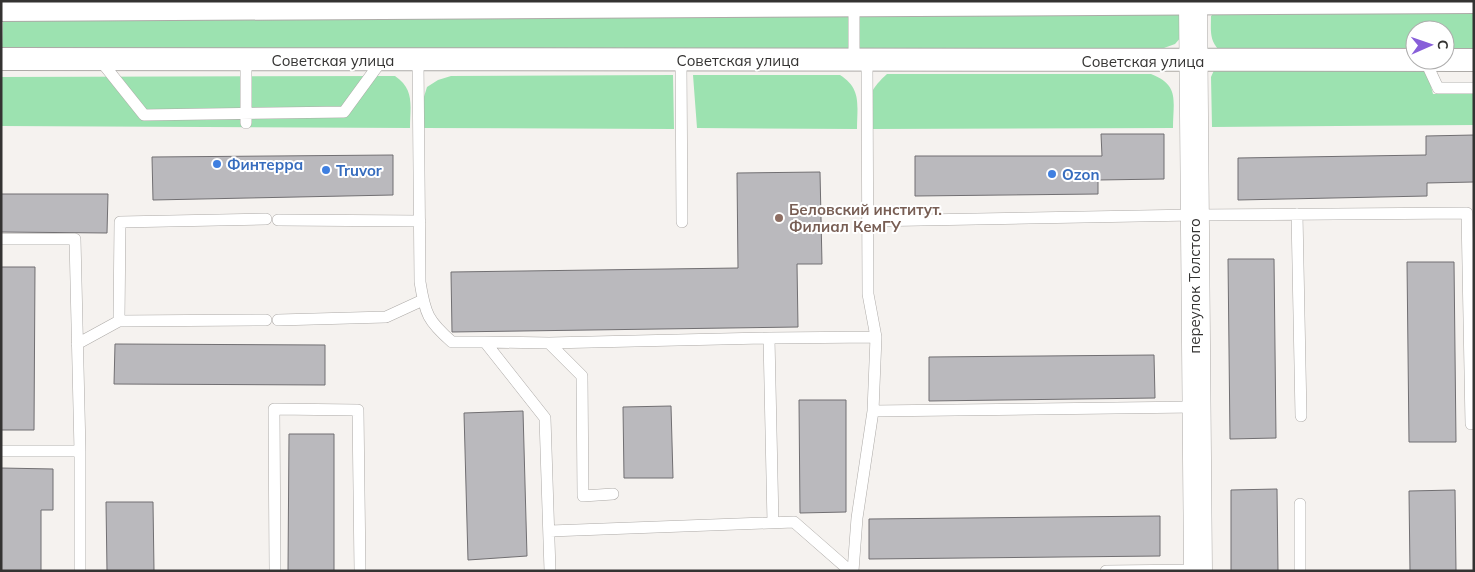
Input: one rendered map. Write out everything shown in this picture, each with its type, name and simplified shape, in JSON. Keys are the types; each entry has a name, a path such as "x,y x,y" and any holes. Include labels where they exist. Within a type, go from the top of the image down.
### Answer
{"street":[{"name":"переулок Толстого","path":"1193,2 1195,407 1198,570"},
{"path":"1,10 103,5 854,5 1474,2"},
{"name":"Советская улица","path":"1,59 681,61 1405,60"},
{"name":"Советская улица","path":"1455,60 1474,60"}],"lane":[{"path":"852,571 857,518 873,411 876,337 868,294 868,221 861,60 854,5"},
{"path":"100,60 144,114 246,118 344,112 382,60"},
{"path":"246,60 246,118"},
{"path":"418,60 420,282 423,300 432,324 452,342 549,343 876,337"},
{"path":"681,61 682,222"},
{"path":"1430,70 1438,88 1474,88"},
{"path":"868,221 1194,215 1466,213 1471,424"},
{"path":"1297,214 1301,416"},
{"path":"119,321 120,222 266,219"},
{"path":"278,220 420,221"},
{"path":"1,239 75,239 80,451 80,571"},
{"path":"278,320 386,317 423,300"},
{"path":"77,344 119,321 266,320"},
{"path":"770,338 773,523"},
{"path":"485,342 545,418 550,571"},
{"path":"549,343 582,376 583,496 613,494"},
{"path":"873,411 1195,407"},
{"path":"275,571 274,409 358,410 360,571"},
{"path":"1,451 80,451"},
{"path":"1300,504 1300,571"},
{"path":"550,531 794,522 852,571"},
{"path":"1106,571 1198,570"}],"green space":[{"path":"1218,9 1474,9 1474,49 1455,49 1455,20 1405,20 1405,50 1219,50 1212,38 1211,16"},
{"path":"1181,12 1182,36 1175,44 1164,48 2,51 3,19"},
{"path":"1405,67 1405,70 1427,70 1433,94 1474,94 1474,125 1212,127 1211,77 1215,68"},
{"path":"887,74 1151,74 1167,83 1171,89 1174,102 1173,128 870,129 869,105 871,93"},
{"path":"673,75 674,129 424,128 423,100 427,87 438,80 451,76"},
{"path":"693,75 840,75 852,86 857,98 857,129 697,128"},
{"path":"395,76 409,93 411,105 410,128 1,126 1,77"}],"building":[{"path":"1101,134 1164,134 1164,179 1098,180 1098,194 915,196 915,156 1102,156"},
{"path":"1474,135 1474,182 1427,183 1427,196 1238,200 1238,158 1426,155 1426,136"},
{"path":"393,155 393,195 153,200 152,157"},
{"name":"Беловский институт. Филиал КемГУ","path":"820,172 822,264 797,264 798,327 452,332 451,272 738,268 737,173"},
{"path":"1,194 108,194 107,233 1,232"},
{"path":"1228,259 1274,259 1276,438 1230,439"},
{"path":"1407,262 1454,262 1456,442 1409,442"},
{"path":"1,267 35,267 34,430 1,430"},
{"path":"115,344 325,345 325,385 114,384"},
{"path":"1154,355 1155,398 929,401 929,357"},
{"path":"799,400 846,400 846,512 800,513"},
{"path":"671,406 673,478 624,478 623,407"},
{"path":"523,411 527,556 468,560 464,413"},
{"path":"289,434 334,434 334,571 288,571"},
{"path":"1,468 53,469 53,510 41,510 41,571 1,571"},
{"path":"1277,489 1278,571 1231,571 1231,490"},
{"path":"1455,490 1456,571 1410,571 1409,491"},
{"path":"106,502 153,502 154,571 107,571"},
{"path":"1160,516 1160,556 869,559 869,519"}],"place":[{"name":"Финтерра","path":"217,164"},
{"name":"Truvor","path":"326,170"},
{"name":"Ozon","path":"1052,174"},
{"name":"Беловский институт. Филиал КемГУ","path":"779,218"}]}
